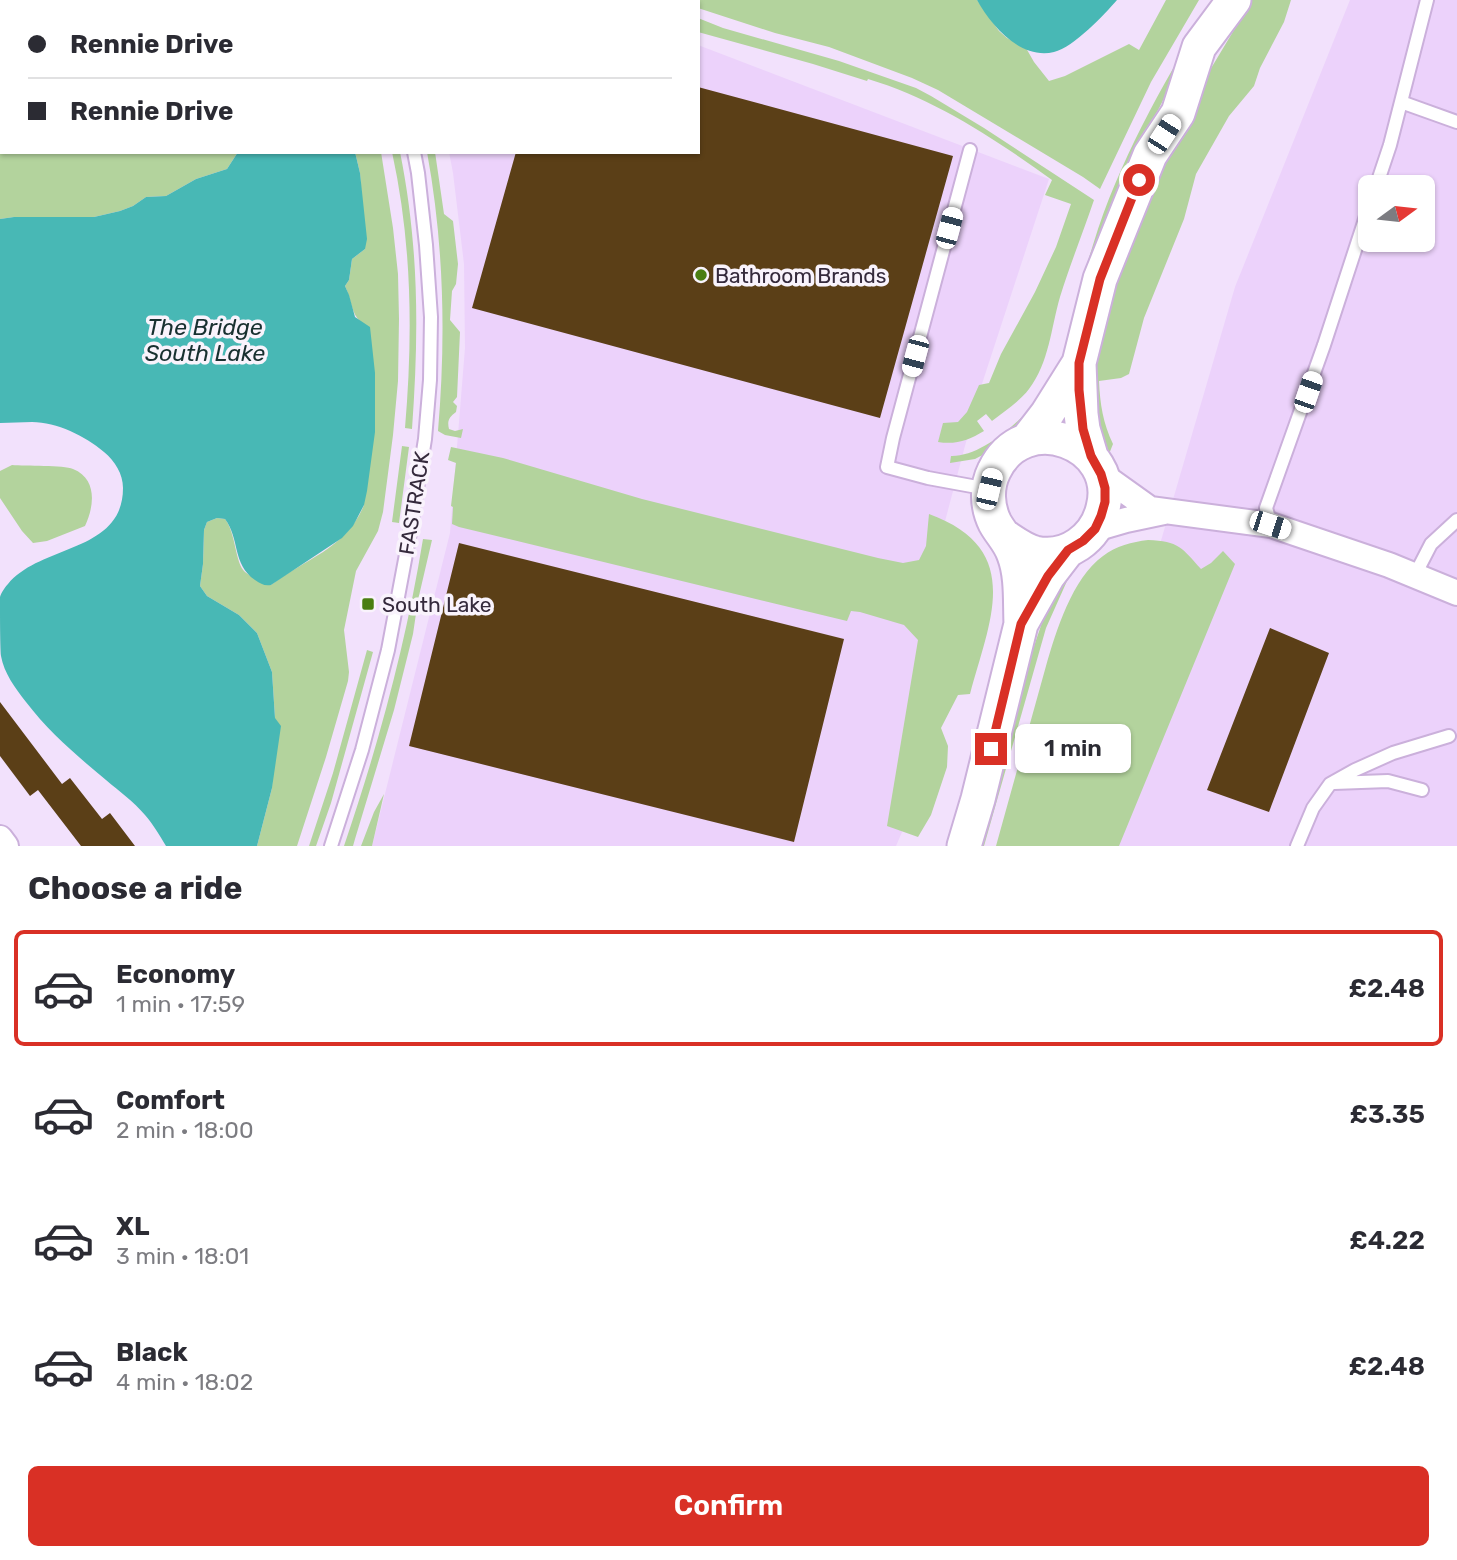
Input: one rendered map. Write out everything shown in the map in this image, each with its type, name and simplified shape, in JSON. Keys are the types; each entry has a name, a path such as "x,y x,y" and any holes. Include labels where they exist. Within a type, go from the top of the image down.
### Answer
{"street":[{"path":"1234,0 1199,47 1178,113 1150,155 1100,279 1079,363 1083,429 1096,465 1105,488 1101,516 1095,529 1083,541 1068,550 1052,554 1020,548 995,524 989,507 989,489 992,473 1001,459 1013,447 1027,440 1044,436 1062,438 1077,445 1096,465 1150,509 1270,525 1390,565 1457,593"},
{"path":"1027,440 1079,363"},
{"path":"1095,529 1164,512"},
{"path":"1007,538 1019,579 1021,624"},
{"path":"964,846 1021,624 1048,576 1068,550"},
{"path":"0,838 6,846"}],"lane":[{"path":"1380,175 1427,0"},
{"path":"1401,102 1457,122"},
{"path":"970,150 887,467 928,478 989,489"},
{"name":"FASTRACK","path":"331,846 362,750 388,650 425,439 431,317 426,245 414,154"},
{"path":"1270,525 1266,508 1358,241"},
{"path":"1415,575 1431,544 1457,520"},
{"path":"1297,846 1313,808 1330,784 1393,753 1449,736"},
{"path":"1330,784 1388,781 1422,790"}],"shaded area":[{"path":"700,0 977,0 999,31 1026,48 1049,81 1065,76 1129,44 1139,50 1166,0 1199,0 1151,82 1100,189 938,90 829,47 700,9"},
{"path":"1214,0 1121,190 1053,393 992,450 975,459 950,463 951,456 981,448 1012,426 1038,399 1056,373 1066,349 1075,306 1109,199 1135,140 1165,83"},
{"path":"1252,0 1291,0 1284,22 1260,68 1254,86 1229,116 1196,174 1184,219 1144,318 1129,374 1099,381 1103,413 1113,444 1109,454 1101,440 1092,382 1102,331 1122,264 1140,212 1207,75"},
{"path":"1350,0 1457,0 1457,846 1068,846 1104,736 1235,287"},
{"path":"700,19 723,28 839,61 916,88 984,128 1094,200 1060,297 1049,345 1036,379 1021,398 992,421 986,414 977,421 984,431 973,437 951,443 938,442 943,423 958,422 967,412 979,385 989,383 1056,247 1071,204 1045,195 1052,180 986,135 941,109 893,87 700,33"},
{"path":"700,46 1049,179 979,393 939,544 930,767 896,846 372,846 450,533 465,348 464,264 449,154 700,154"},
{"path":"0,154 237,154 227,169 196,179 166,196 146,197 120,211 94,217 0,219"},
{"path":"355,154 381,154 398,274 398,381 383,512 378,531 356,571 344,630 348,681 297,846 257,846 272,788 275,718 272,672 257,633 239,615 207,596 200,586 204,530 207,522 217,518 225,519 242,568 251,576 271,585 336,543 356,520 364,505 361,322 353,310 345,286 349,280 352,259 365,249 360,173"},
{"path":"392,154 400,154 414,256 416,358 412,429 405,428 410,324 407,255"},
{"path":"427,154 435,154 444,214 453,221 458,264 456,284 452,291 450,320 460,332 457,397 453,402 457,406 448,424 449,429 455,431 463,429 461,438 438,431 443,326 433,187"},
{"path":"402,446 409,447 399,523 392,522"},
{"path":"451,447 503,458 642,499 903,563 919,560 926,546 929,514 959,529 979,546 989,567 993,589 991,614 970,694 958,695 941,728 948,746 947,767 931,815 918,837 887,826 918,640 904,625 851,611 847,621 459,527 452,524 451,506 456,463 448,460"},
{"path":"12,465 73,469 87,479 92,502 85,526 47,541 33,543 0,498 0,471"},
{"path":"423,539 432,540 394,710 353,846 344,846 390,694"},
{"path":"1148,540 1167,542 1179,547 1201,569 1223,551 1235,564 1119,846 996,846 1050,652 1074,592 1082,578 1103,556 1124,545"},
{"path":"1081,555 1081,562 1067,581 1046,628 984,846 979,846 1031,655 1048,605"},
{"path":"367,650 373,652 331,803 316,846 309,846 333,773"},
{"path":"384,794 372,846 361,846 374,812"}],"water":[{"path":"977,0 1117,0 1070,44 1054,52 1042,53 1018,46 1008,38 990,20"},
{"name":"The Bridge South Lake","path":"237,154 355,154 367,239 365,249 352,259 349,280 345,286 355,317 370,327 375,373 375,432 364,505 353,526 342,538 271,585 257,581 243,567 225,519 217,518 207,522 204,530 200,586 207,596 239,615 257,633 272,672 275,718 281,726 272,788 257,846 166,846 141,810 74,753 44,723 14,686 2,662 0,597 4,588 22,571 78,545 110,525 119,509 123,483 112,459 79,435 61,427 41,423 0,423 0,219 94,217 133,206 146,197 166,196 196,179 227,169"}],"building":[{"name":"Bathroom Brands","path":"700,88 953,156 880,418 472,308 515,154 700,154"},
{"path":"459,543 844,639 794,842 409,746"},
{"path":"1270,628 1329,653 1269,812 1207,790"},
{"path":"0,702 62,784 70,778 102,819 110,813 135,846 81,846 38,790 30,796 0,756"}],"place":[{"name":"Bathroom Brands","path":"701,275"},
{"name":"South Lake","path":"368,604"}],"route":[{"path":"991,749 1021,624 1048,576 1068,550 1083,541 1095,529 1105,502 1101,474 1091,456 1083,429 1079,363 1100,279 1139,180"}]}
